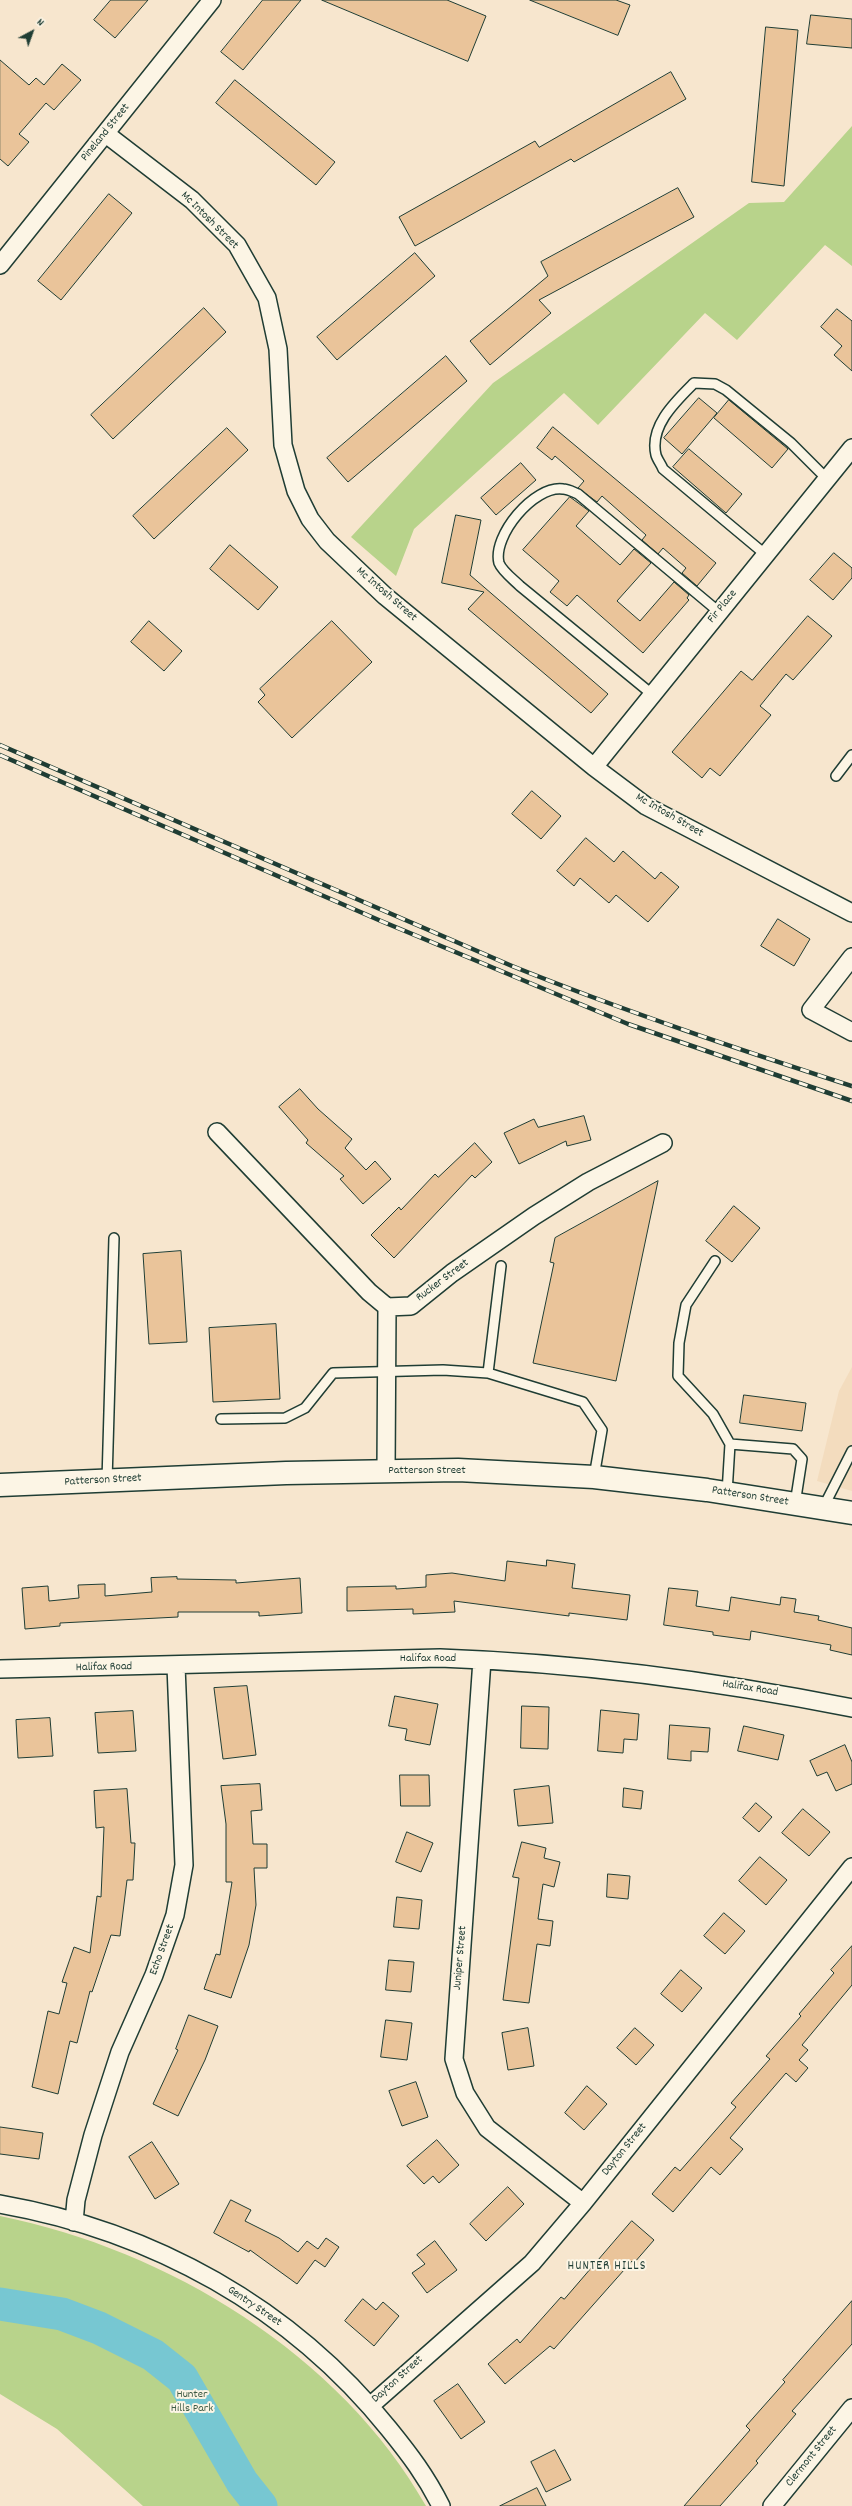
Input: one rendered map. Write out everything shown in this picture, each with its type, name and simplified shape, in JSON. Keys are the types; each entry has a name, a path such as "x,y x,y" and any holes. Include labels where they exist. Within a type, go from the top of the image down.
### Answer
{"main road":[{"name":"Patterson Street","path":"0,1486 386,1471 458,1470 594,1477 727,1493 852,1513"}],"street":[{"name":"Pineland Street","path":"0,265 212,0"},
{"name":"Mc Intosh Street","path":"106,134 192,200 237,245 267,298 278,348 283,445 296,491 310,519 318,530 385,596 594,767 646,806 852,913"},
{"name":"Fir Place","path":"594,767 852,448"},
{"path":"852,957 811,1010 852,1032"},
{"path":"217,1132 369,1292 387,1307 386,1471"},
{"name":"Rucker Street","path":"387,1307 411,1306 452,1273 534,1216 588,1182 664,1143"},
{"name":"Halifax Road","path":"0,1669 176,1666 440,1658 482,1660 708,1682 852,1708"},
{"name":"Juniper Street","path":"482,1660 454,2059 465,2093 487,2128 583,2203"},
{"name":"Echo Street","path":"74,2222 76,2200 92,2135 120,2052 154,1975 175,1915 184,1865 176,1666"},
{"name":"Dayton Street","path":"370,2406 532,2263 583,2203 852,1868"},
{"name":"Gentry Street","path":"0,2204 31,2210 135,2241 208,2276 267,2312 346,2380 370,2406 426,2475 441,2506"},
{"name":"Clermont Street","path":"772,2506 852,2408"}],"lane":[{"path":"766,555 663,468 656,455 656,440 670,406 694,383 715,384 726,390 791,442 827,479"},
{"path":"653,695 520,586 500,565 497,552 506,532 527,505 531,500 550,491 563,488 578,494 719,612"},
{"path":"836,776 852,755"},
{"path":"106,1481 114,1238"},
{"path":"715,1261 686,1305 679,1343 678,1376 713,1414 730,1444 727,1493"},
{"path":"488,1373 501,1266"},
{"path":"221,1419 285,1418 305,1408 333,1374 443,1370 488,1373 583,1402 602,1430 594,1477"},
{"path":"730,1444 793,1449 802,1458 795,1504"},
{"path":"823,1508 852,1451"}],"shaded area":[{"path":"852,1367 852,1491 817,1481 839,1391"}],"green space":[{"path":"852,126 852,266 825,245 737,340 705,313 598,425 564,393 414,529 396,576 351,537 493,383 749,203 784,202"},
{"name":"Hunter Hills Park","path":"0,2216 63,2232 125,2254 186,2283 244,2317 298,2356 347,2401 390,2451 426,2506 143,2506 57,2429 0,2394"}],"building":[{"path":"111,0 148,0 115,38 94,20"},
{"path":"263,0 301,0 243,70 221,52"},
{"path":"322,0 447,0 486,16 468,61"},
{"path":"530,0 616,0 630,5 618,35"},
{"path":"811,15 852,19 852,48 807,44"},
{"path":"766,27 798,30 784,186 752,182"},
{"path":"0,60 29,85 36,78 44,85 62,64 81,80 54,110 46,103 19,134 29,142 8,166 0,159"},
{"path":"671,72 686,99 574,162 571,159 415,246 399,217 535,141 539,147"},
{"path":"235,80 335,162 316,185 216,103"},
{"path":"678,188 694,217 539,300 551,313 490,365 470,341 548,276 541,262"},
{"path":"109,194 132,213 61,300 38,281"},
{"path":"415,253 435,276 337,360 317,337"},
{"path":"204,308 226,332 113,439 91,415"},
{"path":"837,309 852,321 852,371 834,355 842,346 821,327"},
{"path":"446,356 467,381 348,482 327,458"},
{"path":"699,398 717,413 682,454 664,438"},
{"path":"729,400 788,449 772,468 714,418"},
{"path":"553,427 716,563 697,586 682,573 686,568 663,548 658,554 642,540 646,535 602,496 597,502 578,488 584,481 555,456 552,460 537,448"},
{"path":"227,428 248,450 154,539 133,516"},
{"path":"689,449 742,494 726,513 673,467"},
{"path":"521,463 536,480 496,515 481,498"},
{"path":"570,497 589,511 576,526 620,565 634,549 651,563 617,601 640,621 674,582 689,595 687,598 689,600 643,653 577,595 567,606 550,592 559,581 523,550"},
{"path":"456,515 481,520 470,575 608,694 591,713 468,609 484,592 442,583"},
{"path":"230,545 278,587 258,610 210,569"},
{"path":"834,553 852,568 852,578 833,600 810,580"},
{"path":"808,616 832,636 793,680 786,674 760,706 771,715 720,776 710,768 702,778 672,752 741,671 752,680"},
{"path":"149,621 182,651 164,671 131,642"},
{"path":"332,621 372,662 292,738 258,702 265,695 260,689"},
{"path":"532,791 561,816 541,839 512,814"},
{"path":"586,838 614,862 623,851 655,879 661,872 679,887 648,922 616,895 609,903 580,878 574,886 557,871"},
{"path":"778,919 810,939 794,966 761,946"},
{"path":"300,1089 318,1109 352,1139 345,1148 366,1170 375,1161 391,1179 363,1204 340,1179 344,1176 306,1143 308,1140 279,1107"},
{"path":"584,1116 591,1140 567,1146 566,1141 519,1164 504,1133 534,1119 538,1127"},
{"path":"475,1143 492,1162 475,1178 472,1175 394,1258 371,1235 399,1207 401,1210 435,1174 438,1177"},
{"path":"658,1181 616,1381 533,1363 554,1263 550,1262 555,1238"},
{"path":"734,1206 760,1228 732,1262 706,1241"},
{"path":"181,1251 187,1342 149,1344 143,1254"},
{"path":"276,1324 280,1399 213,1402 209,1328"},
{"path":"744,1395 806,1403 802,1431 740,1423"},
{"path":"547,1560 575,1564 572,1588 630,1595 627,1620 569,1613 569,1616 454,1601 455,1612 413,1614 413,1609 347,1611 347,1587 396,1586 396,1589 426,1587 426,1575 452,1573 505,1581 507,1561 546,1566"},
{"path":"177,1577 177,1579 236,1580 236,1583 300,1578 302,1613 259,1616 259,1612 178,1612 178,1617 60,1623 60,1626 25,1629 22,1588 48,1586 49,1601 79,1598 78,1585 105,1584 105,1596 152,1592 151,1578"},
{"path":"669,1588 698,1591 696,1606 729,1611 731,1597 780,1605 781,1597 796,1599 794,1612 819,1616 818,1620 852,1628 852,1655 830,1650 831,1645 751,1631 750,1640 713,1635 713,1632 664,1625"},
{"path":"247,1686 256,1755 223,1759 214,1688"},
{"path":"395,1696 438,1704 430,1745 405,1740 407,1729 389,1726"},
{"path":"522,1706 549,1707 548,1749 521,1748"},
{"path":"601,1710 639,1714 637,1740 624,1739 623,1753 598,1751"},
{"path":"133,1711 136,1751 98,1753 95,1713"},
{"path":"50,1718 53,1756 18,1758 16,1720"},
{"path":"670,1725 710,1728 708,1752 691,1751 691,1761 668,1759"},
{"path":"744,1726 784,1735 778,1760 738,1751"},
{"path":"845,1745 852,1762 852,1784 836,1791 827,1772 817,1776 810,1761"},
{"path":"400,1775 429,1775 430,1806 401,1806"},
{"path":"260,1784 262,1810 251,1811 253,1844 267,1844 267,1868 254,1868 256,1905 249,1945 231,1998 204,1989 216,1954 220,1955 232,1882 226,1882 226,1824 221,1786"},
{"path":"549,1786 553,1823 518,1826 514,1790"},
{"path":"624,1788 643,1791 641,1809 623,1807"},
{"path":"127,1789 131,1843 135,1843 133,1880 127,1880 120,1936 111,1935 92,1992 90,1991 77,2043 70,2041 58,2094 32,2087 48,2011 59,2014 67,1983 62,1982 74,1947 90,1953 97,1896 101,1897 104,1827 96,1828 94,1791"},
{"path":"756,1803 772,1817 759,1832 743,1818"},
{"path":"803,1809 830,1832 809,1856 782,1833"},
{"path":"407,1832 433,1843 421,1872 396,1862"},
{"path":"522,1842 546,1848 544,1858 560,1862 554,1887 543,1884 538,1919 553,1921 550,1946 537,1944 529,2003 503,2000 519,1878 513,1877"},
{"path":"760,1857 787,1880 766,1905 739,1881"},
{"path":"608,1874 630,1876 628,1899 607,1897"},
{"path":"397,1897 422,1900 419,1929 394,1927"},
{"path":"724,1913 745,1931 725,1954 704,1936"},
{"path":"852,1946 852,1985 802,2045 808,2050 799,2060 808,2068 796,2082 786,2073 730,2138 743,2149 720,2175 711,2167 673,2212 652,2194 675,2167 680,2171 736,2107 731,2103 770,2059 766,2056 801,2016 799,2014 834,1973 831,1970"},
{"path":"389,1960 414,1962 411,1992 386,1990"},
{"path":"681,1970 702,1988 682,2012 661,1994"},
{"path":"189,2015 218,2026 205,2060 178,2116 153,2104 178,2050 176,2049"},
{"path":"386,2020 412,2023 407,2060 381,2057"},
{"path":"528,2028 534,2066 508,2070 502,2033"},
{"path":"635,2028 654,2045 636,2065 617,2048"},
{"path":"416,2082 428,2117 402,2126 389,2091"},
{"path":"587,2086 607,2104 584,2130 565,2113"},
{"path":"0,2127 43,2133 39,2159 0,2154"},
{"path":"437,2140 459,2165 439,2183 433,2176 424,2184 407,2166"},
{"path":"152,2142 179,2184 155,2199 129,2157"},
{"path":"508,2187 524,2204 486,2241 470,2224"},
{"path":"231,2200 251,2210 245,2221 279,2238 298,2252 307,2241 318,2249 326,2238 339,2247 325,2267 315,2260 297,2284 250,2250 249,2252 214,2233"},
{"path":"632,2221 654,2240 634,2263 632,2261 554,2349 550,2346 505,2384 488,2364 517,2339 520,2343 561,2297 564,2299"},
{"path":"435,2241 457,2270 427,2293 412,2273 425,2264 417,2255"},
{"path":"363,2299 376,2310 383,2302 399,2316 374,2346 345,2321"},
{"path":"852,2301 852,2344 792,2411 796,2414 756,2461 758,2463 720,2506 684,2506 750,2430 746,2426 785,2382 783,2380"},
{"path":"458,2384 485,2422 461,2439 434,2401"},
{"path":"555,2450 571,2480 546,2492 531,2462"},
{"path":"537,2488 546,2506 500,2506"}],"waterway":[{"path":"0,2304 62,2314 99,2328 153,2355 182,2378 242,2482 261,2506"}],"railway":[{"path":"0,745 554,983 681,1029 852,1086"},
{"path":"0,755 381,921 628,1024 852,1101"}],"district":[{"name":"HUNTER HILLS","path":"607,2267"}]}
